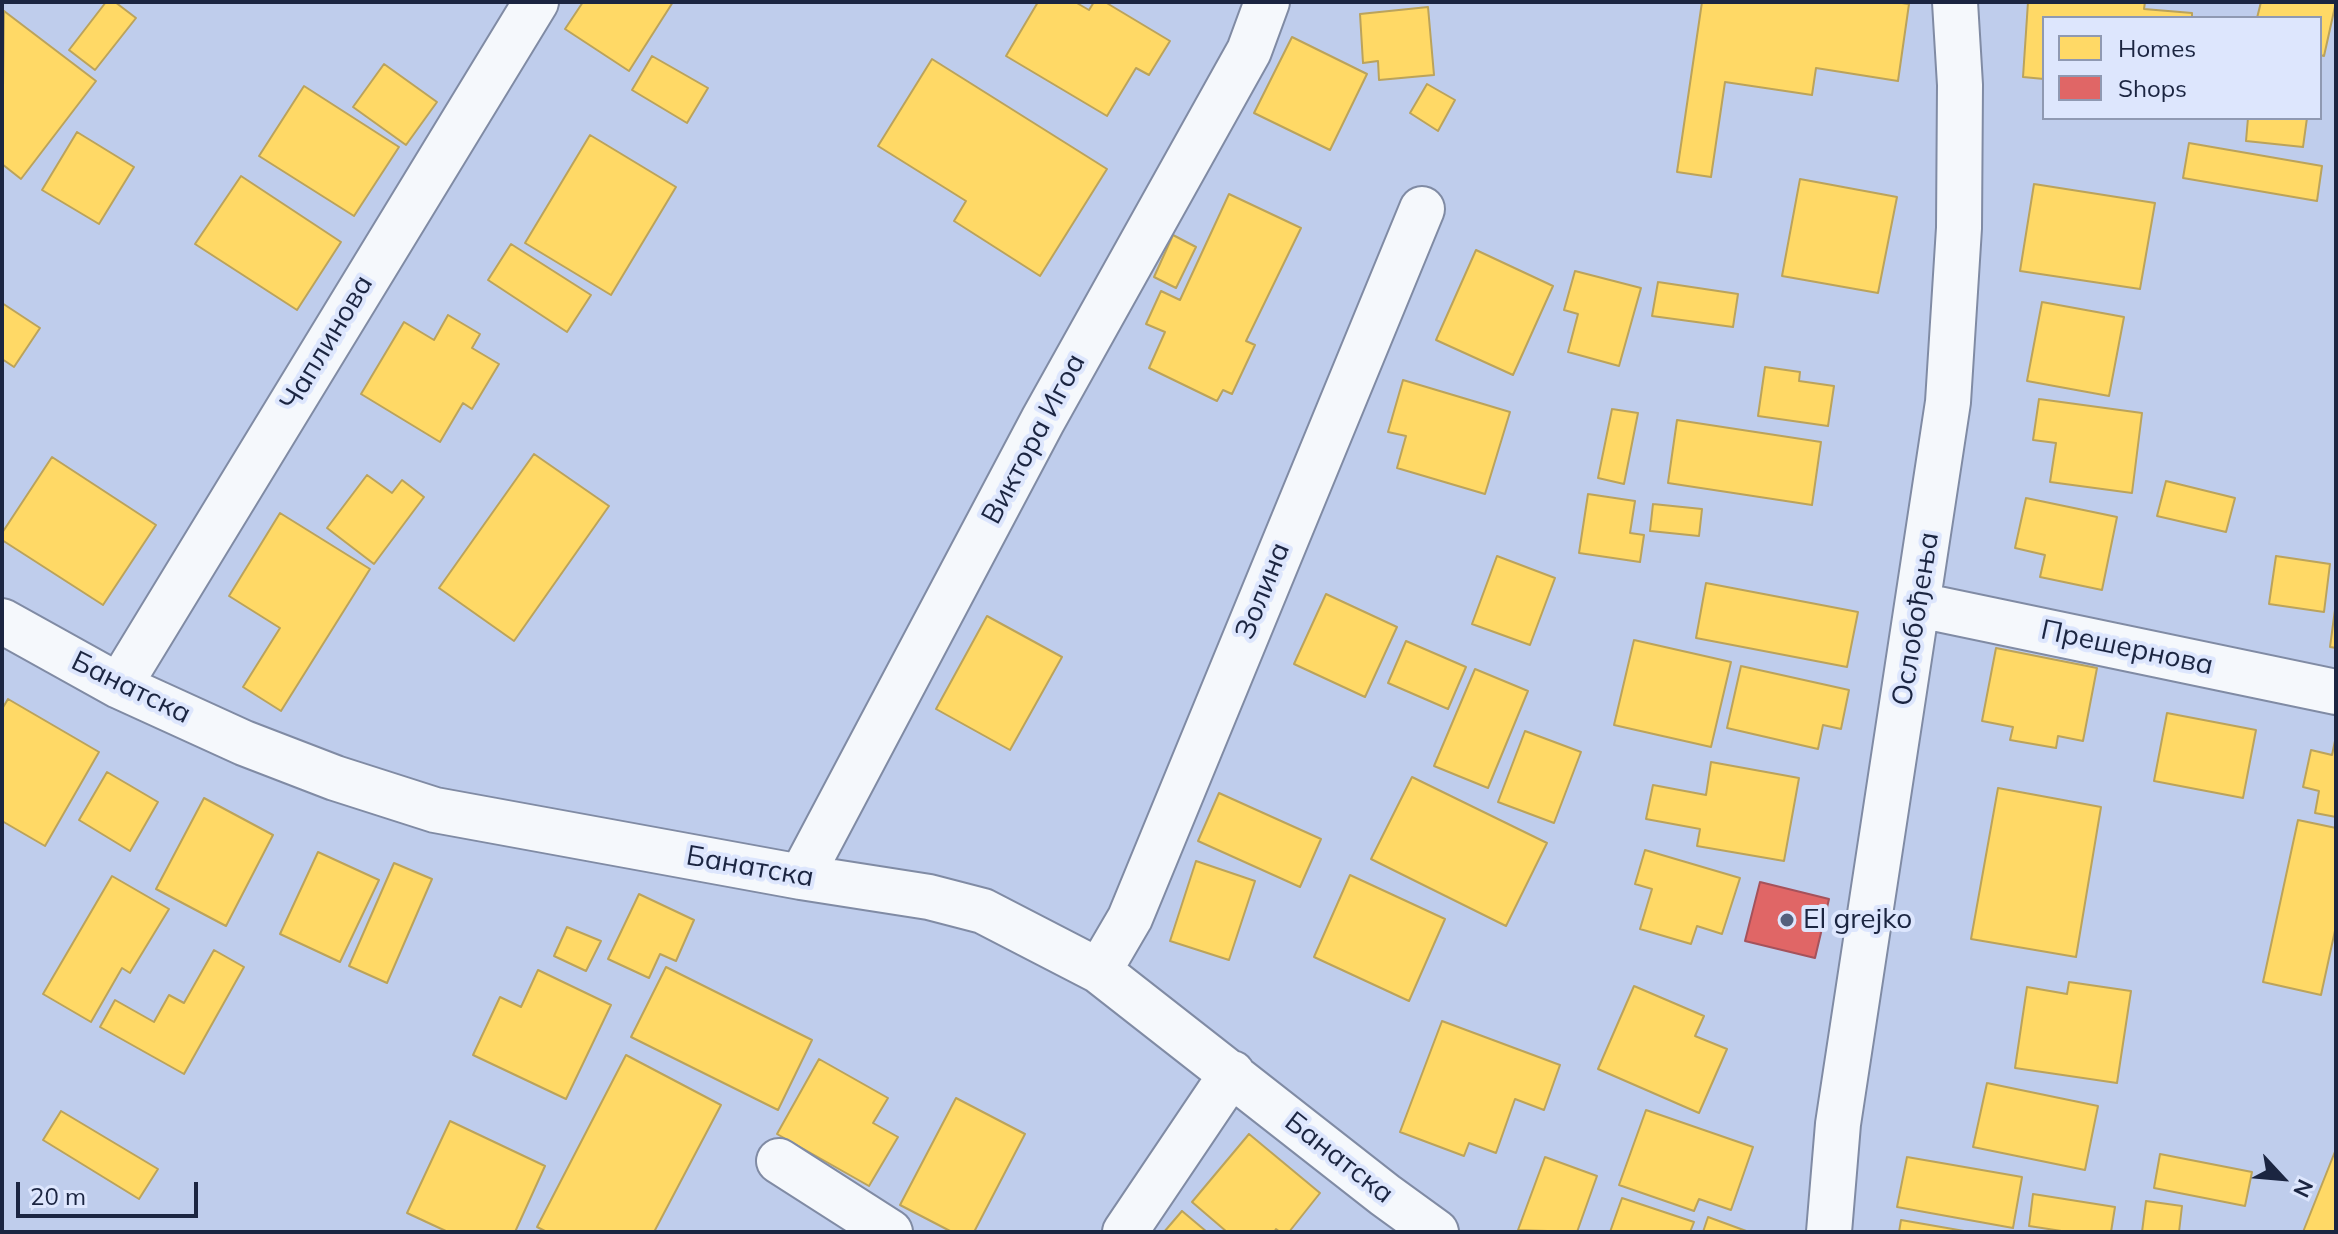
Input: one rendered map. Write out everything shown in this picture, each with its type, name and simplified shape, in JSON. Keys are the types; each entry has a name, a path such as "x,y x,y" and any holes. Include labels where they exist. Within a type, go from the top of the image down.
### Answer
{"street":[{"name":"Чаплинова","path":"119,686 536,2"},
{"name":"Виктора Игоа","path":"801,877 1043,420 1249,51 1267,2"},
{"name":"Ослобођења","path":"1829,1232 1838,1124 1948,402 1959,228 1960,85 1955,2"},
{"name":"Золина","path":"1099,971 1130,918 1422,209"},
{"name":"Прешернова","path":"1919,605 2336,692"},
{"name":"Банатска","path":"2,621 119,686 244,743 335,778 435,810 801,877 929,897 983,911 1099,971 1436,1232"},
{"path":"1125,1232 1232,1073"},
{"path":"779,1161 890,1232"}],"building: Homes":[{"path":"106,2 115,2 136,18 95,70 69,50"},
{"path":"583,2 673,2 629,71 565,29"},
{"path":"1038,2 1075,2 1089,10 1094,2 1105,2 1170,41 1149,75 1136,68 1107,116 1006,56"},
{"path":"1702,2 1909,4 1898,81 1816,68 1812,95 1725,82 1711,177 1677,172"},
{"path":"2028,2 2145,2 2144,9 2192,13 2192,16 2042,16 2042,79 2023,77"},
{"path":"2261,2 2336,2 2324,56 2322,16 2258,16"},
{"path":"1428,7 1434,75 1379,80 1378,61 1363,63 1360,14"},
{"path":"4,11 96,81 21,179 2,164"},
{"path":"1292,37 1367,74 1330,150 1254,113"},
{"path":"652,56 708,88 687,123 632,90"},
{"path":"932,59 1107,169 1040,276 954,221 966,201 878,146"},
{"path":"384,64 437,102 406,145 353,107"},
{"path":"1427,84 1455,100 1438,131 1410,113"},
{"path":"304,86 399,147 354,216 259,156"},
{"path":"2248,120 2307,120 2303,147 2246,141"},
{"path":"77,132 134,167 99,224 42,190"},
{"path":"590,135 676,187 611,295 525,243"},
{"path":"2189,143 2322,166 2317,201 2183,178"},
{"path":"241,176 341,242 297,310 195,244"},
{"path":"1800,179 1897,197 1878,293 1782,276"},
{"path":"2034,184 2155,203 2140,289 2020,271"},
{"path":"1229,194 1301,228 1246,341 1255,345 1232,394 1223,390 1217,401 1149,368 1165,332 1146,324 1161,291 1180,300"},
{"path":"1173,235 1196,247 1176,288 1154,277"},
{"path":"511,244 591,295 567,332 488,280"},
{"path":"1476,250 1553,286 1513,375 1436,340"},
{"path":"1575,271 1641,288 1619,366 1568,352 1578,314 1564,310"},
{"path":"1658,282 1738,294 1733,327 1652,316"},
{"path":"2042,302 2124,317 2109,396 2027,381"},
{"path":"2,303 40,328 14,367 2,359"},
{"path":"448,315 480,334 472,348 499,364 472,409 463,403 440,442 361,394 404,322 434,340"},
{"path":"1765,367 1800,372 1799,381 1834,386 1828,426 1758,416"},
{"path":"1403,380 1510,412 1485,494 1397,468 1406,436 1388,432"},
{"path":"2039,399 2142,413 2132,493 2050,482 2056,443 2033,440"},
{"path":"1612,409 1638,413 1624,484 1598,478"},
{"path":"1677,420 1821,442 1812,505 1668,483"},
{"path":"534,454 609,506 514,641 439,588"},
{"path":"52,457 156,525 103,605 2,540 2,533"},
{"path":"367,475 392,493 402,480 424,497 374,564 327,528"},
{"path":"2166,481 2235,498 2226,532 2157,516"},
{"path":"1588,494 1635,501 1630,533 1644,535 1640,562 1579,553"},
{"path":"2026,498 2117,517 2102,590 2040,577 2045,555 2015,548"},
{"path":"1653,504 1702,509 1699,536 1650,531"},
{"path":"280,513 370,569 281,711 243,687 280,628 229,596"},
{"path":"1497,556 1555,578 1530,645 1472,624"},
{"path":"2276,556 2330,564 2324,612 2269,604"},
{"path":"1706,583 1858,612 1847,667 1696,638"},
{"path":"1326,594 1397,627 1365,697 1294,664"},
{"path":"2336,602 2336,648 2330,647"},
{"path":"987,616 1062,657 1010,750 936,709"},
{"path":"1634,640 1731,662 1711,747 1614,725"},
{"path":"1406,641 1466,667 1448,709 1388,683"},
{"path":"1996,648 2097,668 2083,741 2058,736 2056,748 2010,740 2013,727 1982,721"},
{"path":"1741,666 1849,690 1841,729 1823,725 1818,749 1727,728"},
{"path":"1475,669 1528,691 1488,788 1434,766"},
{"path":"8,699 99,752 45,846 2,821 2,709"},
{"path":"2167,713 2256,730 2243,798 2154,781"},
{"path":"1525,731 1581,752 1554,823 1498,802"},
{"path":"2336,736 2336,817 2315,813 2319,791 2303,787 2311,750 2332,755"},
{"path":"1711,762 1799,778 1784,861 1697,846 1700,829 1646,819 1653,785 1706,795"},
{"path":"107,772 158,802 130,851 79,820"},
{"path":"1412,777 1547,843 1506,926 1371,859"},
{"path":"1998,788 2101,807 2076,957 1971,939"},
{"path":"1219,793 1321,839 1300,887 1198,841"},
{"path":"204,798 273,835 226,926 156,889"},
{"path":"2298,820 2336,828 2336,926 2321,995 2263,982"},
{"path":"1645,850 1740,878 1722,934 1697,926 1691,944 1640,929 1652,889 1635,884"},
{"path":"318,852 379,880 340,962 280,934"},
{"path":"1196,861 1255,881 1229,960 1170,941"},
{"path":"394,863 432,879 387,983 349,966"},
{"path":"1350,875 1445,919 1409,1001 1314,957"},
{"path":"112,876 169,909 130,973 122,968 91,1022 43,994"},
{"path":"639,894 694,920 676,961 660,954 649,978 608,959"},
{"path":"567,927 601,941 586,971 554,956"},
{"path":"214,950 244,967 184,1074 100,1027 115,1000 154,1022 169,995 184,1003"},
{"path":"666,967 812,1040 778,1110 631,1037"},
{"path":"538,970 611,1005 566,1099 473,1055 500,997 521,1007"},
{"path":"2069,982 2131,991 2117,1083 2015,1068 2027,987 2067,994"},
{"path":"1634,986 1704,1016 1695,1036 1727,1049 1699,1113 1598,1069"},
{"path":"1442,1021 1560,1065 1544,1110 1515,1099 1496,1153 1469,1143 1464,1156 1400,1132"},
{"path":"626,1055 721,1105 654,1232 547,1232 537,1227"},
{"path":"819,1059 888,1098 873,1123 898,1137 869,1186 777,1134"},
{"path":"1987,1083 2098,1106 2085,1170 1973,1147"},
{"path":"956,1098 1025,1134 974,1232 952,1232 900,1205"},
{"path":"1646,1110 1753,1147 1731,1210 1699,1199 1694,1211 1619,1185"},
{"path":"61,1111 158,1169 139,1199 43,1140"},
{"path":"450,1121 545,1166 515,1232 448,1232 407,1213"},
{"path":"1249,1134 1320,1193 1289,1232 1276,1229 1274,1232 1227,1232 1192,1202"},
{"path":"2336,1149 2336,1232 2303,1232"},
{"path":"2160,1154 2252,1172 2245,1206 2154,1188"},
{"path":"1545,1157 1597,1176 1577,1232 1518,1230"},
{"path":"1907,1157 2022,1177 2013,1228 1897,1207"},
{"path":"2033,1194 2115,1207 2111,1232 2068,1232 2029,1226"},
{"path":"1622,1198 1694,1222 1690,1232 1610,1232"},
{"path":"2146,1201 2182,1206 2179,1232 2142,1232"},
{"path":"1182,1211 1207,1232 1164,1232"},
{"path":"1708,1217 1749,1232 1703,1232"},
{"path":"1901,1220 1970,1232 1899,1232"}],"building: Shops":[{"name":"El grejko","path":"1760,882 1829,899 1815,958 1745,941"}],"place":[{"name":"El grejko","path":"1787,920"}]}
